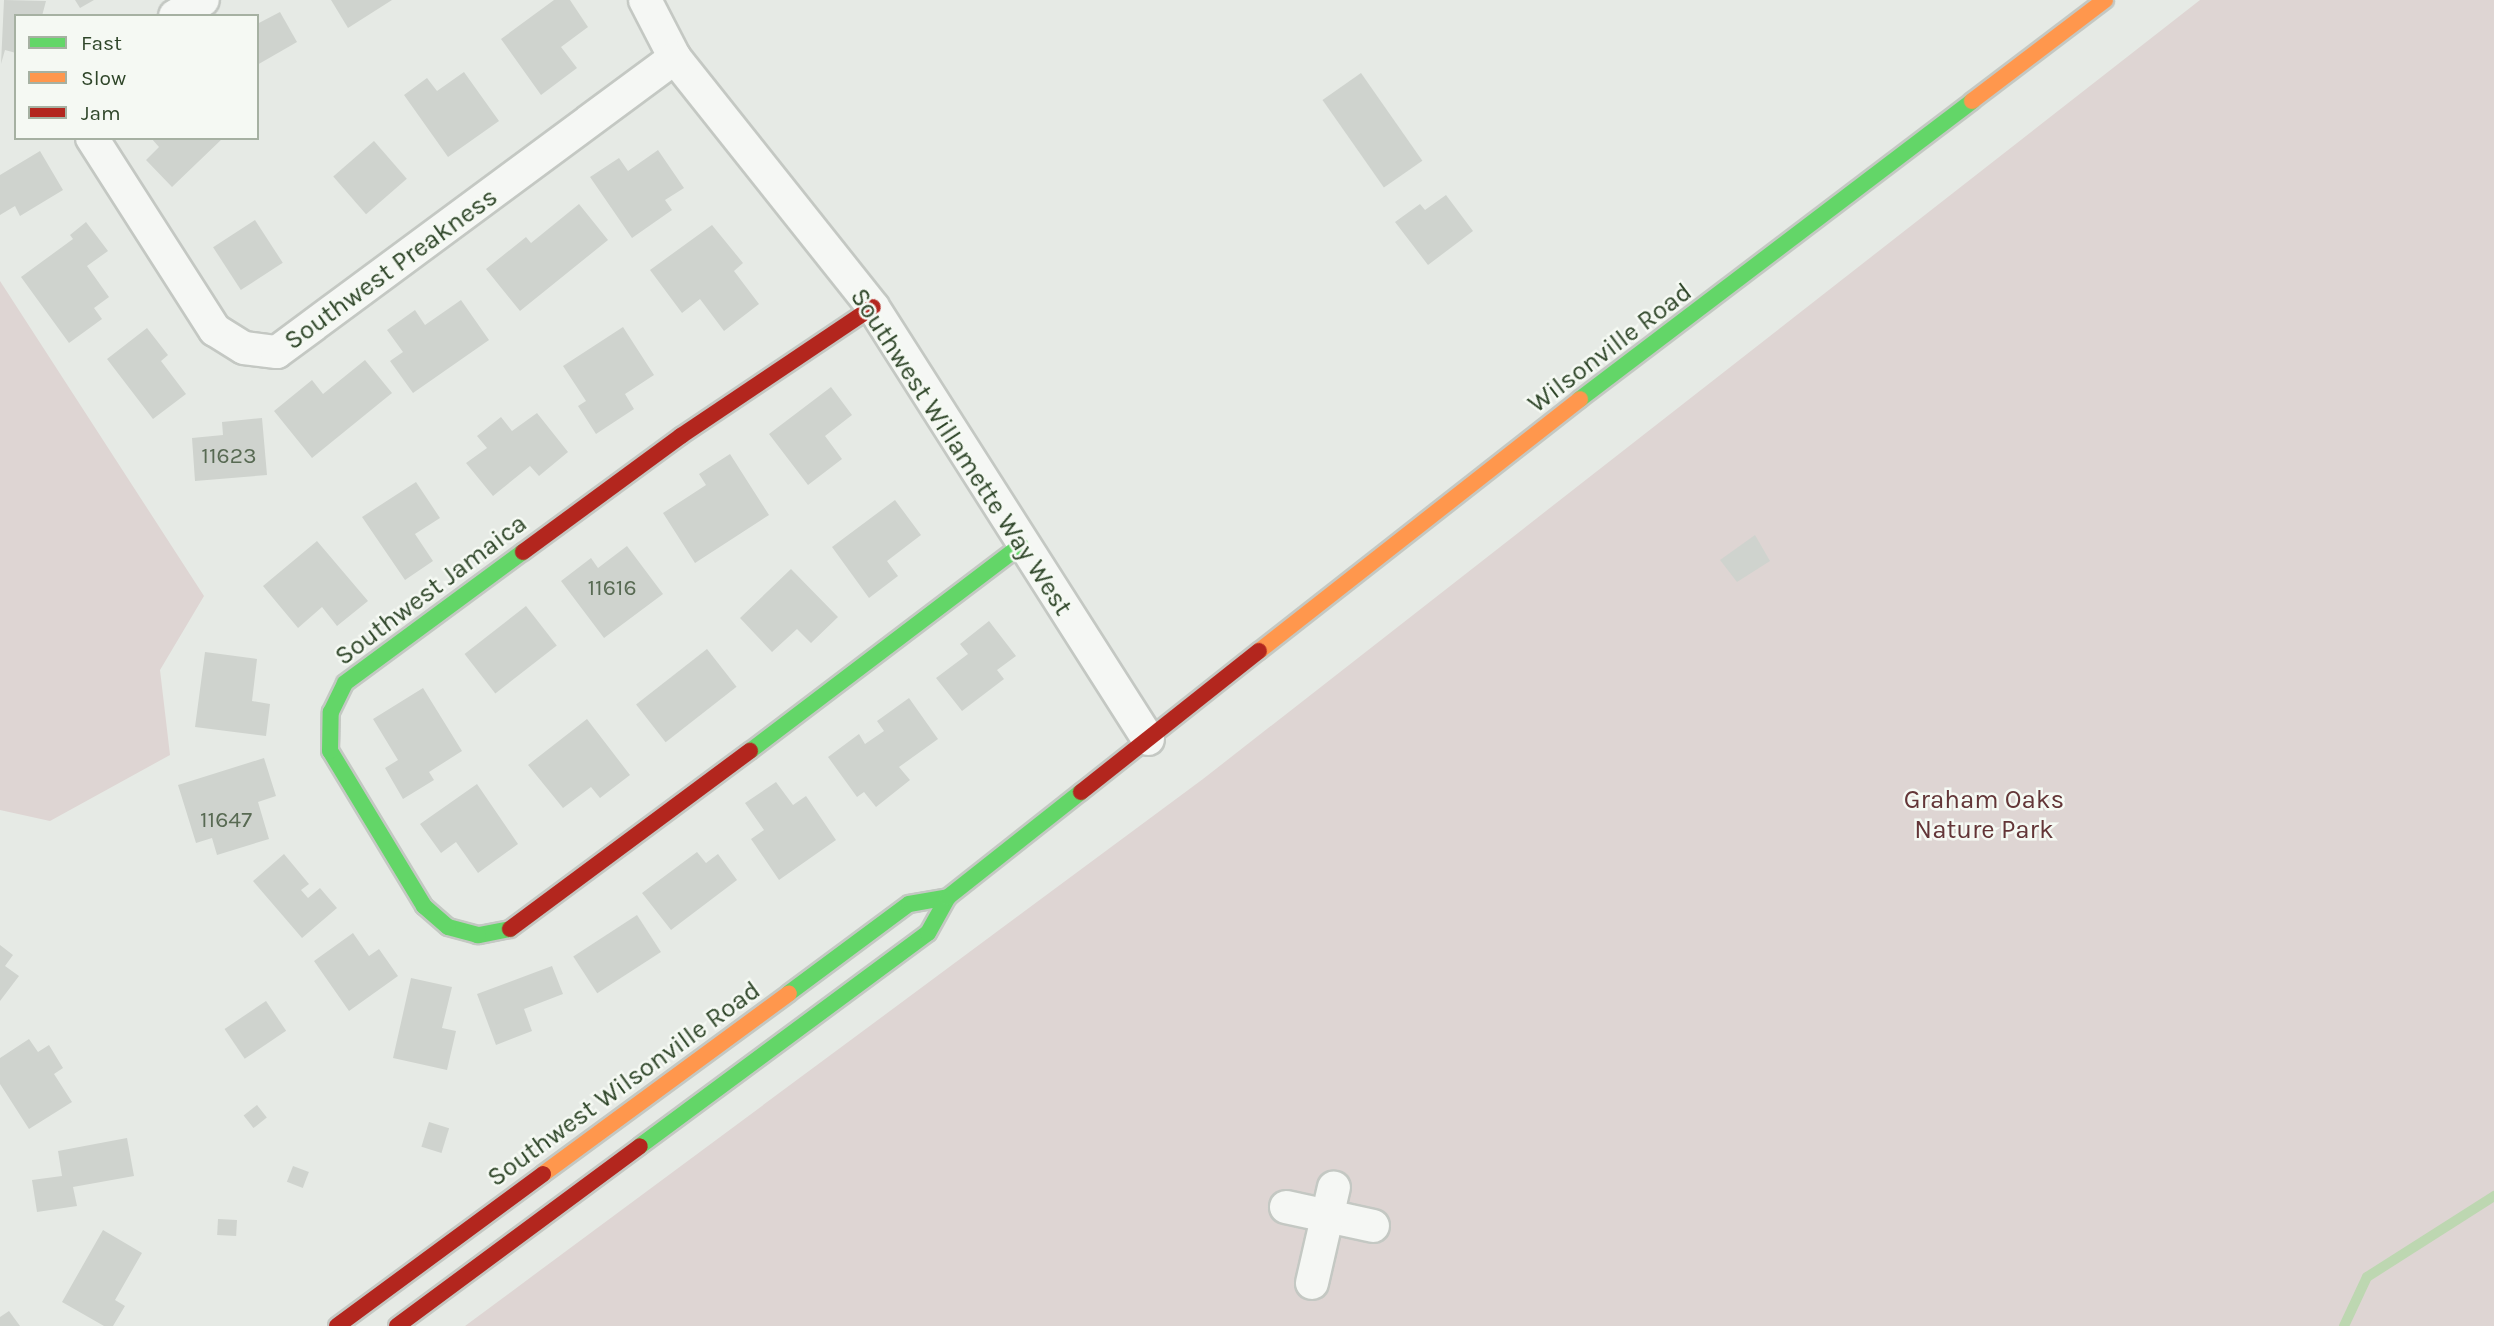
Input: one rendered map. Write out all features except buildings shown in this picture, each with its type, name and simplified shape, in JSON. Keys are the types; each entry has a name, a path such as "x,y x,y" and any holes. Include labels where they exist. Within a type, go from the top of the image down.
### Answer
{"main road":[{"name":"Wilsonville Road","path":"1148,739 1471,483 2105,0"},
{"name":"Southwest Jamaica","path":"873,307 681,436 345,683 331,712 330,751 348,785 424,906 448,927 478,935 507,931 555,900 1021,545"},
{"name":"Southwest Wilsonville Road","path":"397,1326 928,933 948,897 1148,739"},
{"name":"Southwest Wilsonville Road","path":"337,1326 909,904 948,897"}],"street":[{"path":"178,14 202,0"},
{"name":"Southwest Willamette Way West","path":"645,0 675,58 873,307 1021,545 1148,739"},
{"name":"Southwest Preakness","path":"93,140 215,330 244,348 277,352 675,58"},
{"path":"1286,1208 1331,1201 1373,1226"},
{"path":"1312,1283 1331,1201"}],"green space":[{"name":"Graham Oaks Nature Park","path":"2200,0 2494,0 2494,1326 465,1326 1203,779"},
{"path":"0,281 204,596 160,670 170,755 50,821 0,810"}],"waterway":[{"path":"2344,1326 2367,1277 2494,1196"}],"traffic: fast":[{"path":"1580,399 1972,101"},
{"path":"750,751 1021,545"},
{"path":"510,929 478,935 448,927 424,906 330,751 331,712 345,683 523,552"},
{"path":"640,1146 928,933 948,897 1081,792"},
{"path":"789,993 909,904 948,897"}],"traffic: slow":[{"path":"1972,101 2105,0"},
{"path":"1259,651 1580,399"},
{"path":"543,1174 789,993"}],"traffic: jam":[{"path":"523,552 681,436 873,307"},
{"path":"1081,792 1259,651"},
{"path":"510,929 750,751"},
{"path":"397,1326 640,1146"},
{"path":"337,1326 543,1174"}]}
